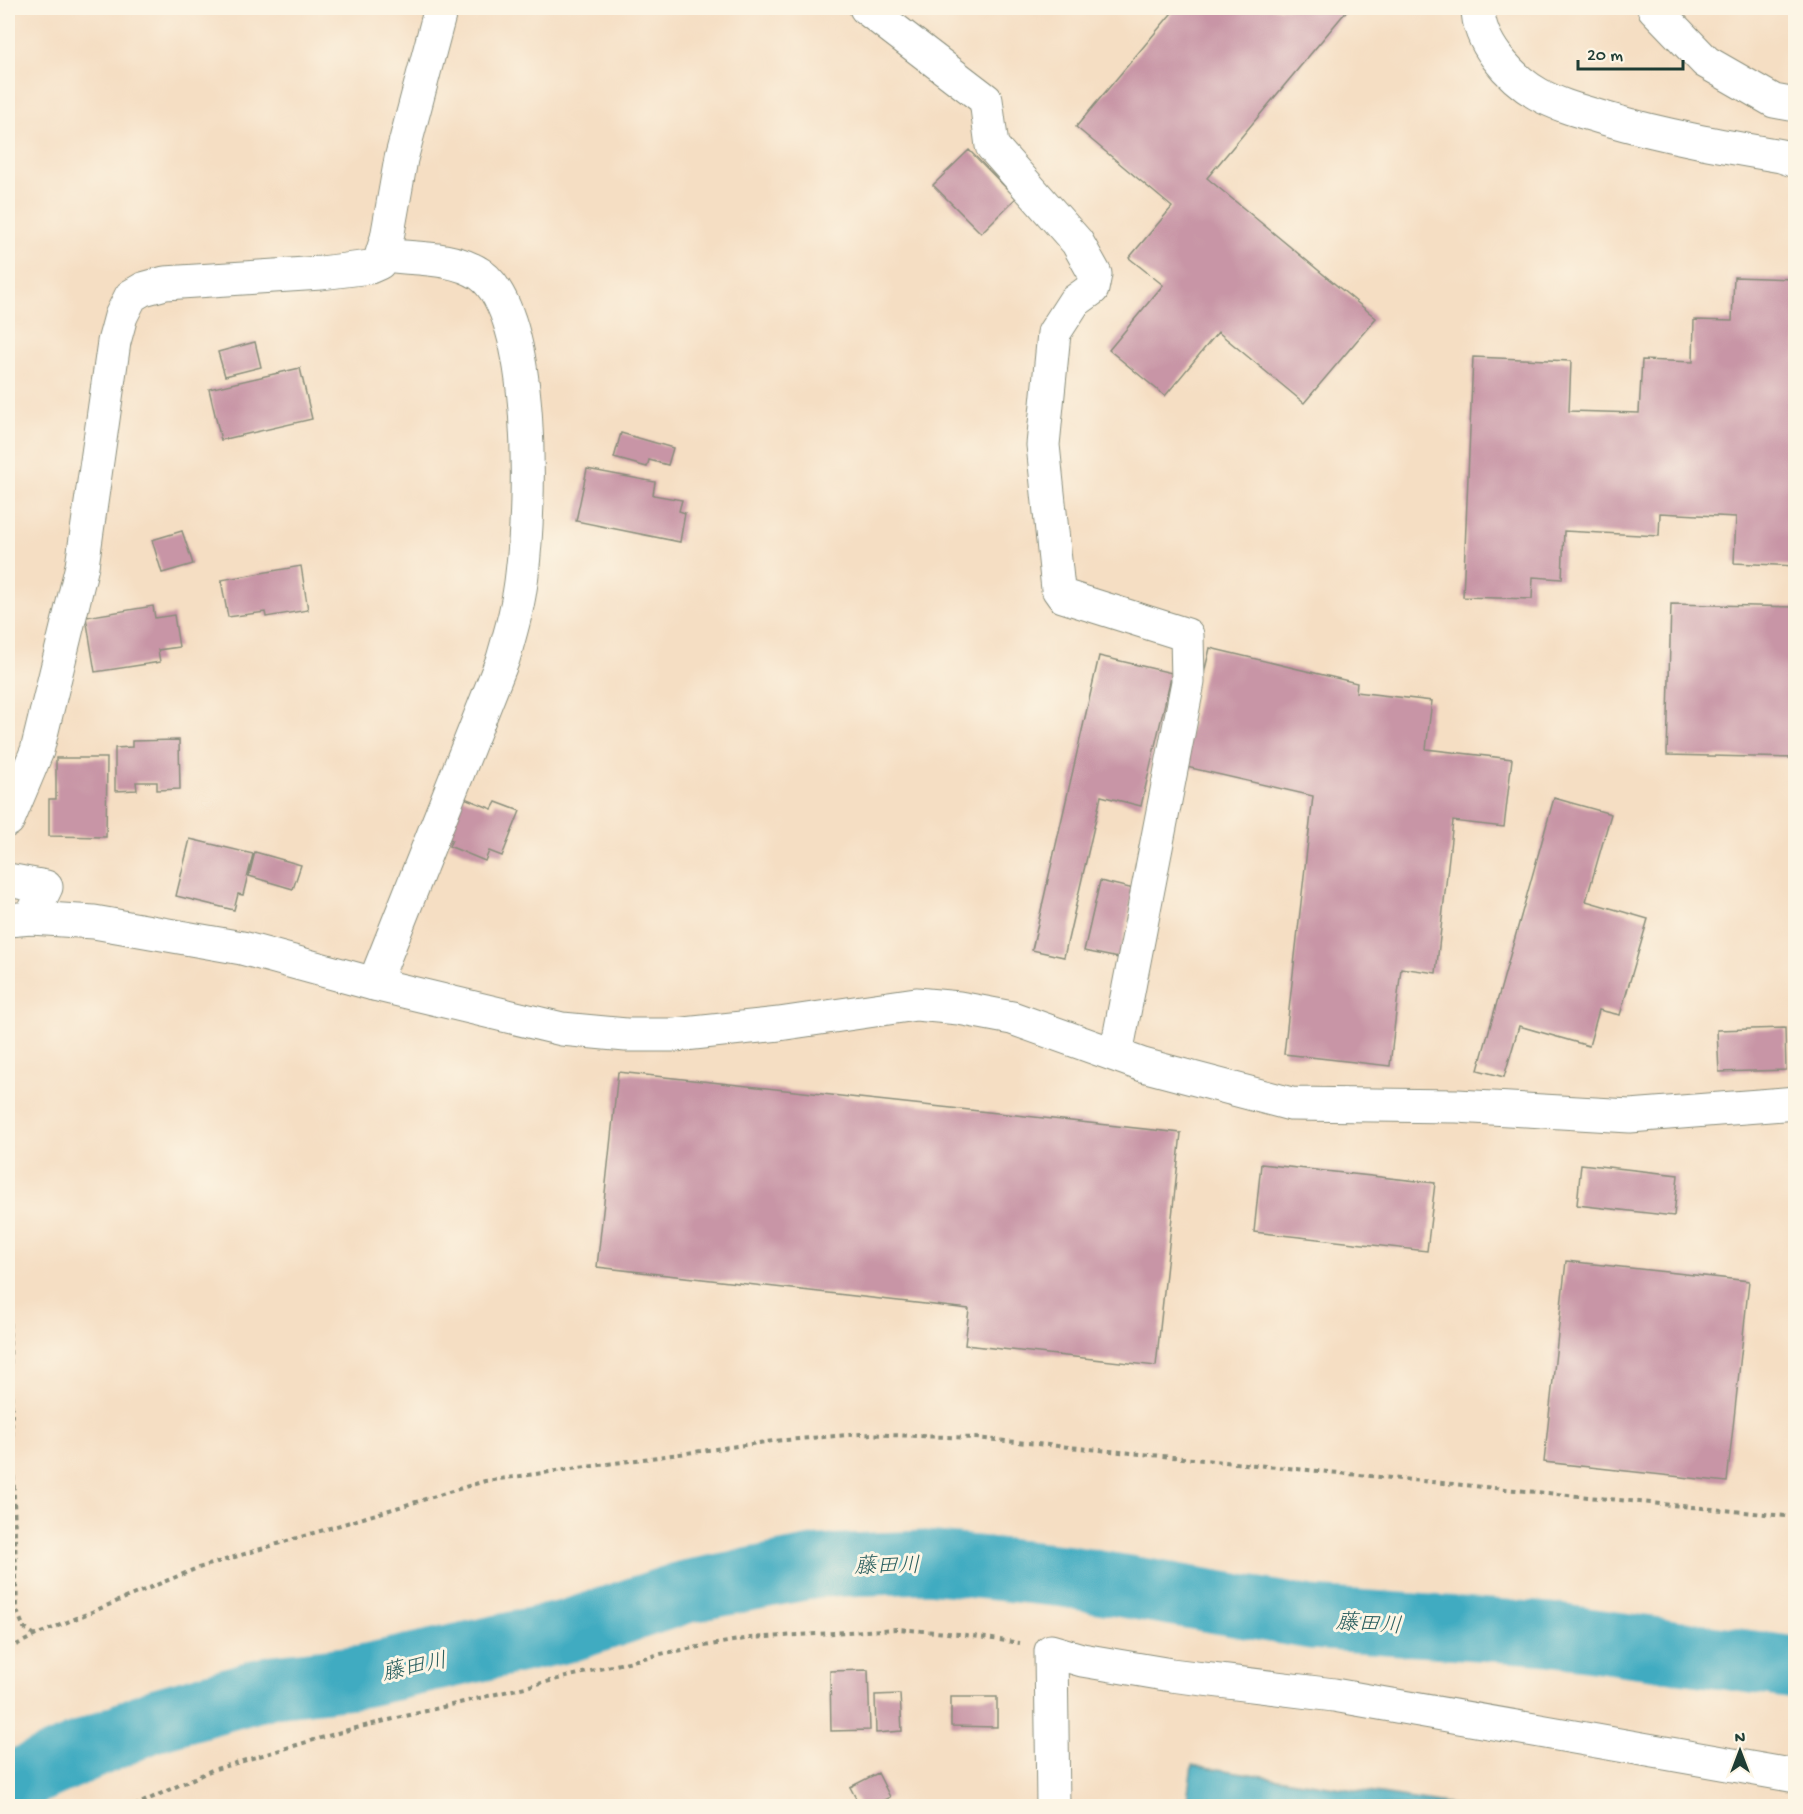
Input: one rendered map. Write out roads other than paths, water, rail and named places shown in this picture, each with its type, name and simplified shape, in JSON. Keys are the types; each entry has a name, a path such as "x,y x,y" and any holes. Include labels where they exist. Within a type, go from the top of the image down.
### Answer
{"street":[{"path":"8,820 36,751 82,566 114,342 125,305 131,296 143,289 165,283 321,273 370,267 379,263 401,159 441,8"},
{"path":"866,8 986,100 992,146 1077,242 1095,274 1092,289 1074,302 1054,333 1043,445 1058,589 1063,596 1188,635 1188,682 1116,1054"},
{"path":"1478,8 1478,24 1500,61 1537,93 1572,108 1666,136 1781,156 1796,161"},
{"path":"1654,8 1706,62 1774,101 1796,105"},
{"path":"374,984 503,659 516,614 527,517 526,427 520,369 508,314 495,290 480,274 460,266 382,255"},
{"path":"8,880 46,887 20,919"},
{"path":"20,919 94,922 242,948 374,984 562,1029 626,1035 675,1035 779,1024 916,1004 1011,1018 1143,1065 1291,1104 1457,1106 1630,1116 1796,1103"},
{"path":"1053,1806 1051,1652 1082,1660 1171,1675 1334,1695 1796,1776"}],"water":[{"path":"1192,1765 1459,1806 1186,1806"}],"waterway":[{"name":"藤田川","path":"8,1791 23,1778 157,1719 274,1686 362,1676 568,1631 685,1592 819,1566 927,1562 1064,1576 1311,1618 1550,1634 1796,1668"}]}
